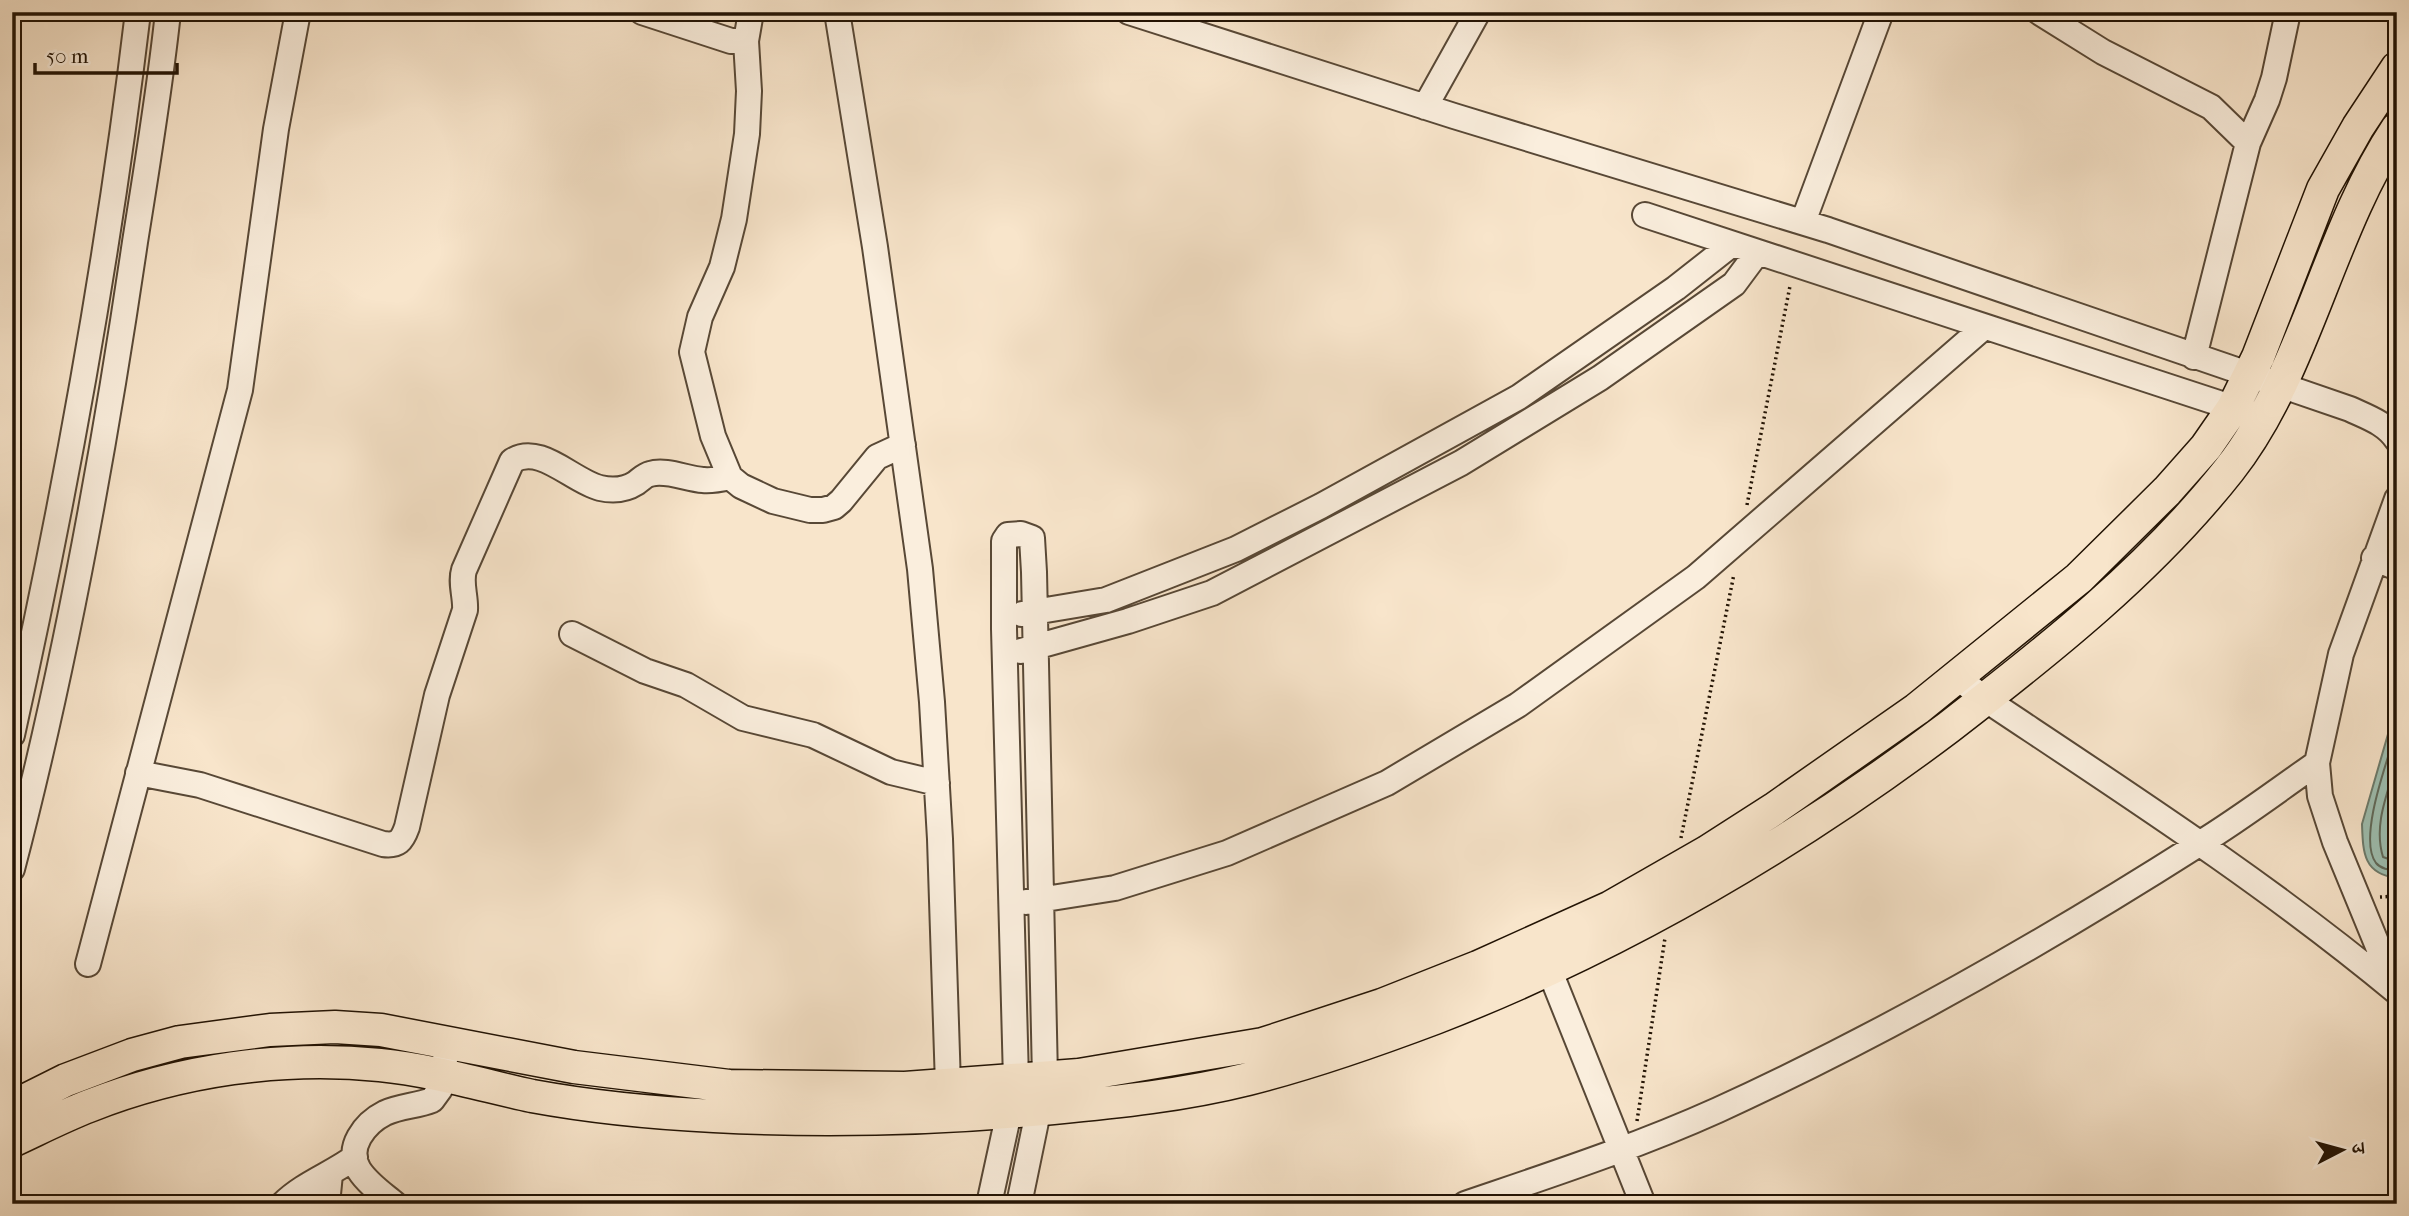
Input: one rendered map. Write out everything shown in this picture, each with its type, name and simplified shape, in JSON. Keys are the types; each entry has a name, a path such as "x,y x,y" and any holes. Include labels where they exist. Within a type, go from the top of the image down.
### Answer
{"main road":[{"path":"2264,380 2323,189 2358,127 2397,68"},
{"path":"12,1107 27,1092 180,1042 270,1030 335,1027 381,1030 574,1067 729,1086 905,1088 1079,1075 1262,1044 1544,955 1614,939 1785,843 1910,756 2078,623 2199,507 2235,462 2248,413 2264,380 2360,194 2397,129"},
{"path":"12,1141 91,1105 167,1081 261,1066 339,1063 381,1065 541,1097 704,1115 792,1120 900,1119 1152,1098 1241,1081 1310,1063 1503,992 1544,955 1611,907 1707,852 1785,801 1917,709 2079,578 2167,491 2206,447 2248,413"}],"street":[{"path":"12,735 58,515 94,321 125,122 138,12"},
{"path":"12,869 49,716 94,494 120,343 168,12"},
{"path":"88,964 240,390 276,129 298,12"},
{"path":"642,12 731,41 746,41"},
{"path":"751,12 746,41 749,91 747,134 734,219 722,267 700,317 692,352 713,436 730,477 741,486 773,501 810,510 834,507 877,457 903,445"},
{"path":"837,12 875,247 920,569 937,783 948,1085"},
{"path":"1129,12 1425,107 1803,222 2350,409 2377,421 2392,432 2397,440"},
{"path":"1425,107 1478,12"},
{"path":"1803,222 1881,12"},
{"path":"2039,12 2103,52 2211,107 2248,143"},
{"path":"2194,357 2248,143 2267,100 2287,12"},
{"path":"1645,215 2248,413"},
{"path":"1004,618 1106,600 1236,549 1321,506 1519,397 1676,288 1732,244"},
{"path":"1004,656 1128,621 1212,593 1461,463 1600,378 1734,284 1757,253"},
{"path":"1011,904 1115,888 1227,853 1387,783 1518,705 1696,577 1984,327"},
{"path":"138,773 200,785 393,845 399,842 407,827 437,695 465,610 462,578 464,570 512,461 527,454 545,460 578,480 599,488 616,490 635,484 650,474 660,473 705,481 730,477"},
{"path":"2397,499 2341,654 2317,763 2320,796 2335,842 2389,961 2397,992"},
{"path":"989,1204 1007,1112 1030,1079 1041,900 1032,538 1021,534 1008,535 1004,541 1004,656 1011,904 1030,1079 1040,1109 1019,1204"},
{"path":"2374,558 2397,568"},
{"path":"572,634 645,671 686,685 743,718 813,735 891,772 937,783"},
{"path":"1957,677 1985,699 2201,843 2335,941 2397,992"},
{"path":"1465,1204 1627,1147 1716,1111 1861,1040 2002,963 2201,843 2317,763"},
{"path":"1544,955 1627,1147 1643,1204"},
{"path":"395,1204 358,1169 355,1157 358,1137 369,1123 386,1113 432,1100 440,1089 448,1042"},
{"path":"283,1204 355,1157"},
{"path":"327,1204 330,1174"}],"path":[{"path":"1627,1147 1670,908"}],"water":[{"path":"2397,703 2397,878 2386,876 2371,867 2363,844 2362,824"}]}
